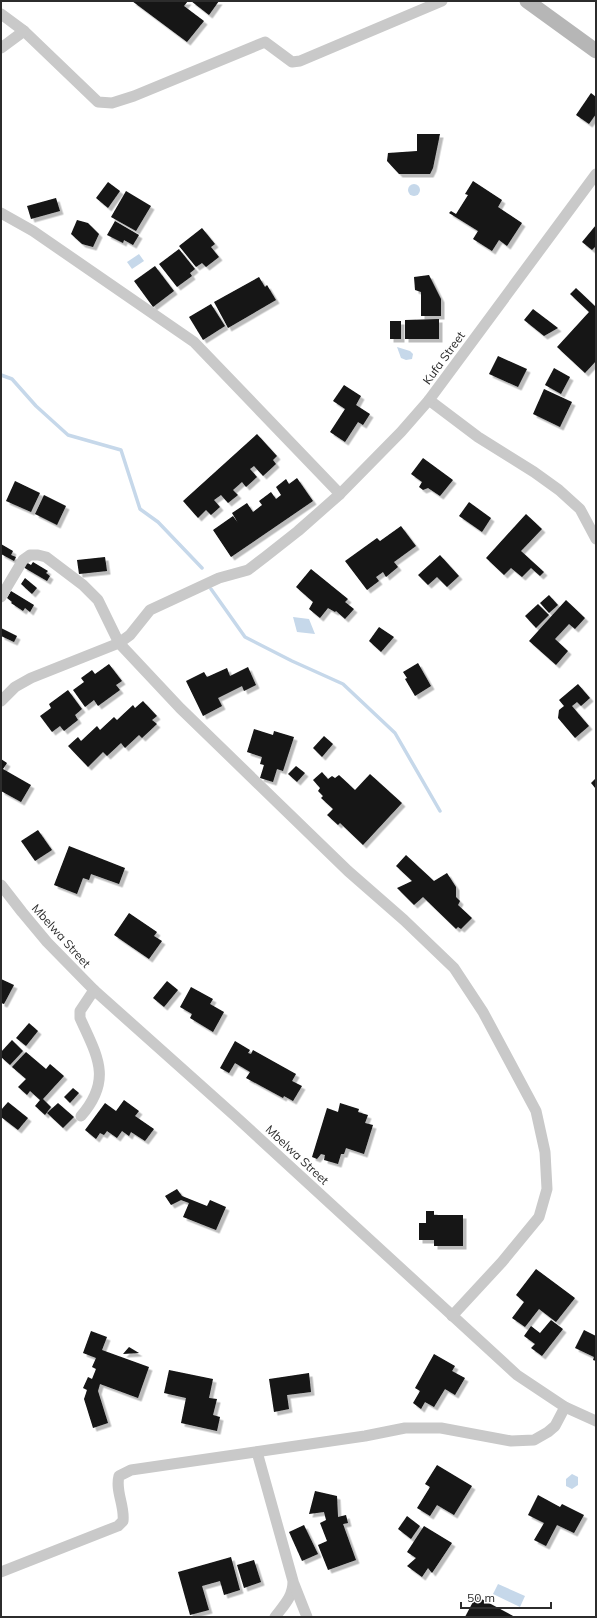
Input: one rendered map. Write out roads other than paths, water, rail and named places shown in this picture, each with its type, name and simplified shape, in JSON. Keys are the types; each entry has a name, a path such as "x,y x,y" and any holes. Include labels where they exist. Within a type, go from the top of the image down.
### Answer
{"street":[{"path":"1,14 24,31 98,102 112,103 134,96 265,42 292,62 300,61 442,1"},
{"path":"527,1 596,51"},
{"path":"1,48 24,31"},
{"name":"Kufa Street","path":"596,174 429,400 478,437 534,472 559,490 580,509 596,539"},
{"path":"1,213 33,231 194,342 340,494"},
{"path":"1,701 15,687 31,678 119,643 130,635 150,610 219,578 248,570 298,531 340,494 401,432 429,400"},
{"path":"1,597 23,560 30,555 46,557 83,585 98,600 119,643 218,746 348,871 404,920 454,968 483,1012 536,1111 545,1152 547,1189 539,1217 502,1262 452,1316"},
{"name":"Mbelwa Street","path":"1,886 47,942 94,990 235,1116 517,1375 565,1407 596,1421"},
{"path":"81,1116 98,1089 100,1076 99,1060 80,1018 80,1011 94,990"},
{"path":"1,1572 118,1526 123,1521 124,1514 117,1484 119,1476 131,1470 365,1436 405,1428 441,1428 511,1441 534,1440 548,1432 554,1426 565,1407"},
{"path":"257,1452 293,1581 307,1617"},
{"path":"275,1617 291,1596 293,1581"}],"water":[{"path":"412,184 416,184 420,190 416,196 412,196 408,192 408,188"},
{"path":"139,254 144,261 132,269 127,262"},
{"path":"397,347 410,351 413,354 412,359 406,360 401,358"},
{"path":"293,617 309,619 315,634 297,632"},
{"path":"572,1474 578,1477 578,1485 572,1489 566,1486 566,1479"},
{"path":"498,1584 525,1596 520,1607 493,1594"}],"waterway":[{"path":"1,375 12,379 36,406 68,435 121,450 140,509 158,522 202,568"},
{"path":"211,589 245,637 292,661 343,684 395,733 440,811"}]}
